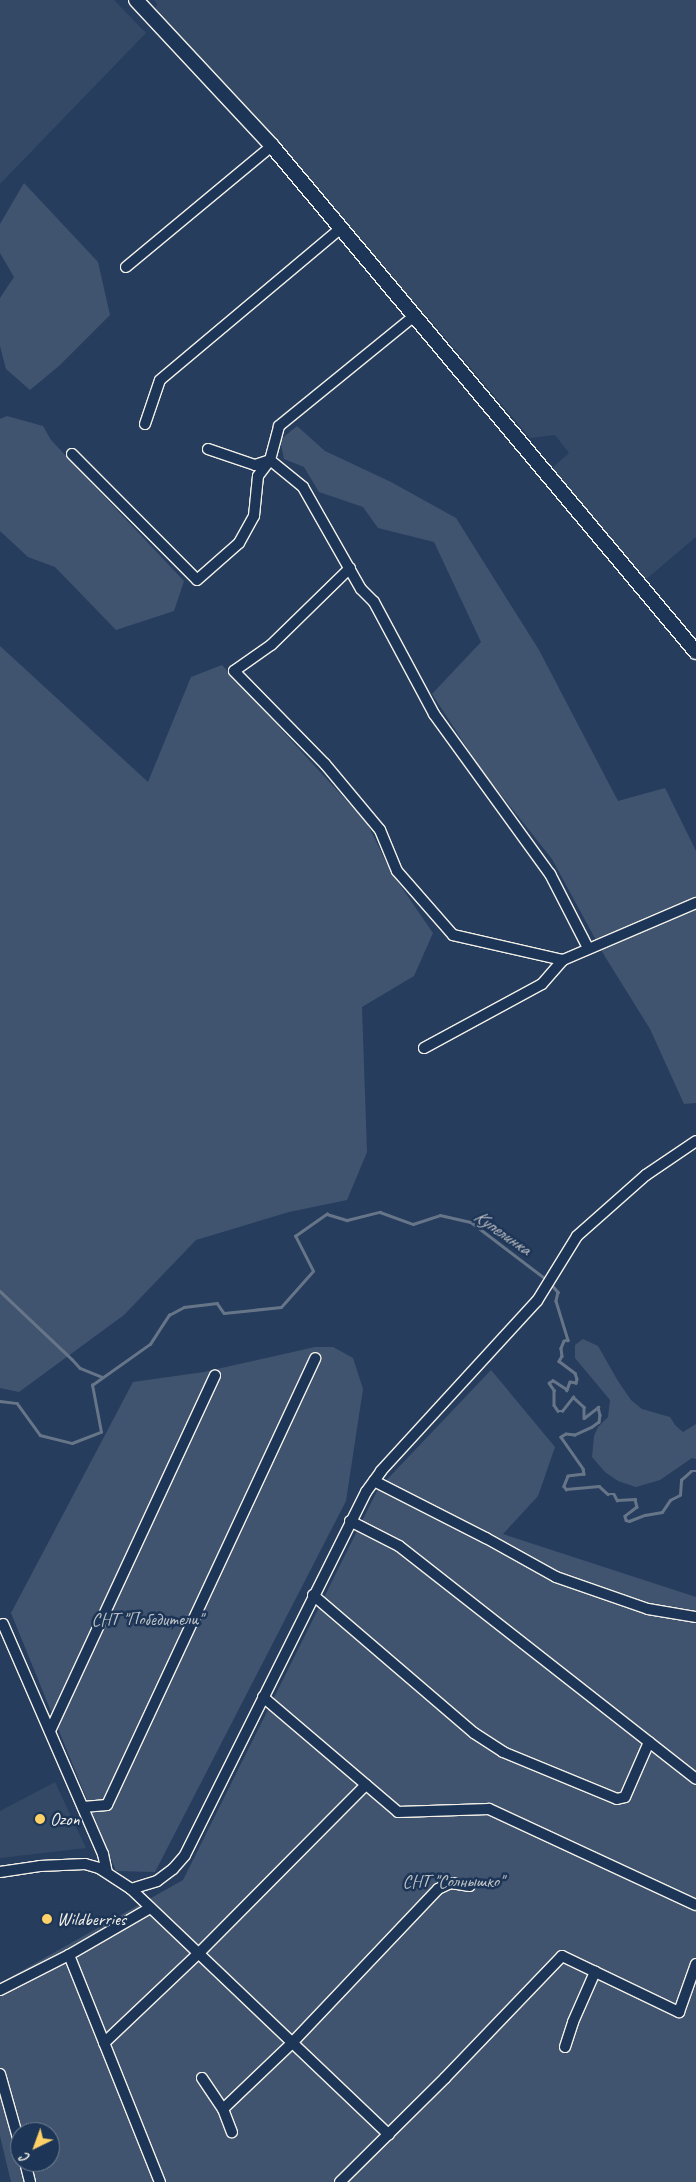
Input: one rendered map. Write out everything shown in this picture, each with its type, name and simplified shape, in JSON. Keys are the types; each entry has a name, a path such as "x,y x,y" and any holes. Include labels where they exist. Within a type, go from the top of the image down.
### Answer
{"street":[{"path":"136,0 272,146 413,317 696,652"},
{"path":"126,268 272,146"},
{"path":"146,424 160,380 340,229"},
{"path":"72,454 197,580 239,543 254,516 258,476 270,460 279,426 413,317"},
{"path":"208,449 255,465 270,460"},
{"path":"270,460 303,487 361,589 374,602 434,714 550,874 588,948"},
{"path":"350,568 271,645 234,671 325,764 380,830 397,871 453,935 563,960"},
{"path":"424,1048 542,984 563,960 588,948 664,919 696,903"},
{"path":"131,1889 157,1881 173,1869 185,1855 350,1521 374,1481 544,1291 577,1236 646,1174 696,1142"},
{"path":"83,1807 107,1805 315,1358"},
{"path":"50,1731 215,1375"},
{"path":"374,1481 486,1538 556,1577 648,1609 696,1617"},
{"path":"350,1521 399,1546 696,1779"},
{"path":"313,1595 474,1733 503,1752 617,1799 625,1796 648,1742"},
{"path":"3,1624 103,1854 107,1873"},
{"path":"263,1697 398,1812 489,1809 696,1905"},
{"path":"104,2043 199,1953 366,1785"},
{"path":"0,1872 85,1864 107,1873 131,1889 291,2044 389,2135"},
{"path":"222,2109 291,2044 438,1889 451,1883 470,1886"},
{"path":"0,1990 69,1955 150,1908"},
{"path":"69,1955 160,2182"},
{"path":"340,2182 389,2135 562,1956 679,2012 696,1964"},
{"path":"565,2047 573,2022 595,1972"},
{"path":"0,2074 14,2122"},
{"path":"202,2078 222,2109 232,2132"}],"shaded area":[{"path":"0,0 114,0 146,33 0,184"},
{"path":"154,0 696,0 696,537 644,581 549,471 569,453 555,435 530,438 425,314 419,317 289,160 155,10 157,3"},
{"path":"55,1782 86,1848 0,1858 0,1811"}],"green space":[{"path":"24,183 98,262 110,315 60,365 30,390 6,369 0,346 0,298 14,277 0,253 0,224"},
{"path":"7,416 43,426 51,440 184,581 174,611 116,630 55,567 28,557 0,531 0,419"},
{"path":"297,426 325,451 391,482 456,518 539,650 618,801 665,788 696,851 696,1103 684,1104 650,1029 604,955 552,859 482,771 432,694 481,642 434,542 378,528 363,507 319,492 304,467 284,459 280,440"},
{"path":"0,646 148,782 191,677 222,665 367,823 391,872 433,933 414,976 362,1007 367,1152 347,1200 289,1212 196,1240 124,1315 19,1392 0,1388"},
{"path":"583,1339 598,1346 631,1400 642,1409 670,1417 683,1432 696,1424 696,1459 692,1458 660,1480 636,1487 618,1481 605,1472 592,1457 594,1436 598,1427 608,1417 610,1400 575,1358 575,1345"},
{"name":"СНТ \"Победители\"","path":"315,1347 333,1347 353,1358 363,1389 346,1501 155,1872 116,1871 11,1613 133,1382 204,1372"},
{"name":"СНТ \"Солнышко\"","path":"491,1370 555,1447 538,1496 503,1534 696,1597 696,2182 11,2182 0,2136 0,1983 183,1880 378,1489"}],"waterway":[{"name":"Купелинка","path":"0,1401 17,1403 40,1435 72,1443 101,1432 92,1385 150,1344 169,1315 184,1307 217,1303 224,1313 281,1307 313,1271 295,1236 327,1214 347,1220 380,1212 413,1224 440,1215 471,1222 547,1280"},
{"name":"Купелинка","path":"551,1284 558,1292 556,1301 568,1340 564,1341 561,1348 562,1356 559,1361 575,1373 577,1379 576,1383 570,1382 567,1390 553,1381 549,1383 554,1390 554,1405 558,1411 562,1411 573,1397 584,1407 584,1418 598,1407 600,1415 599,1422 592,1427 575,1435 566,1434 561,1437 583,1469 584,1474 568,1476 564,1486 566,1489 599,1486 608,1494 614,1494 617,1500 635,1499 637,1507 625,1516 626,1520 629,1521 645,1515 662,1512 670,1500 680,1495 681,1480 691,1471 696,1471"},
{"path":"0,1291 80,1368 102,1377"}],"place":[{"name":"Ozon","path":"40,1819"},
{"name":"Wildberries","path":"47,1919"}]}
